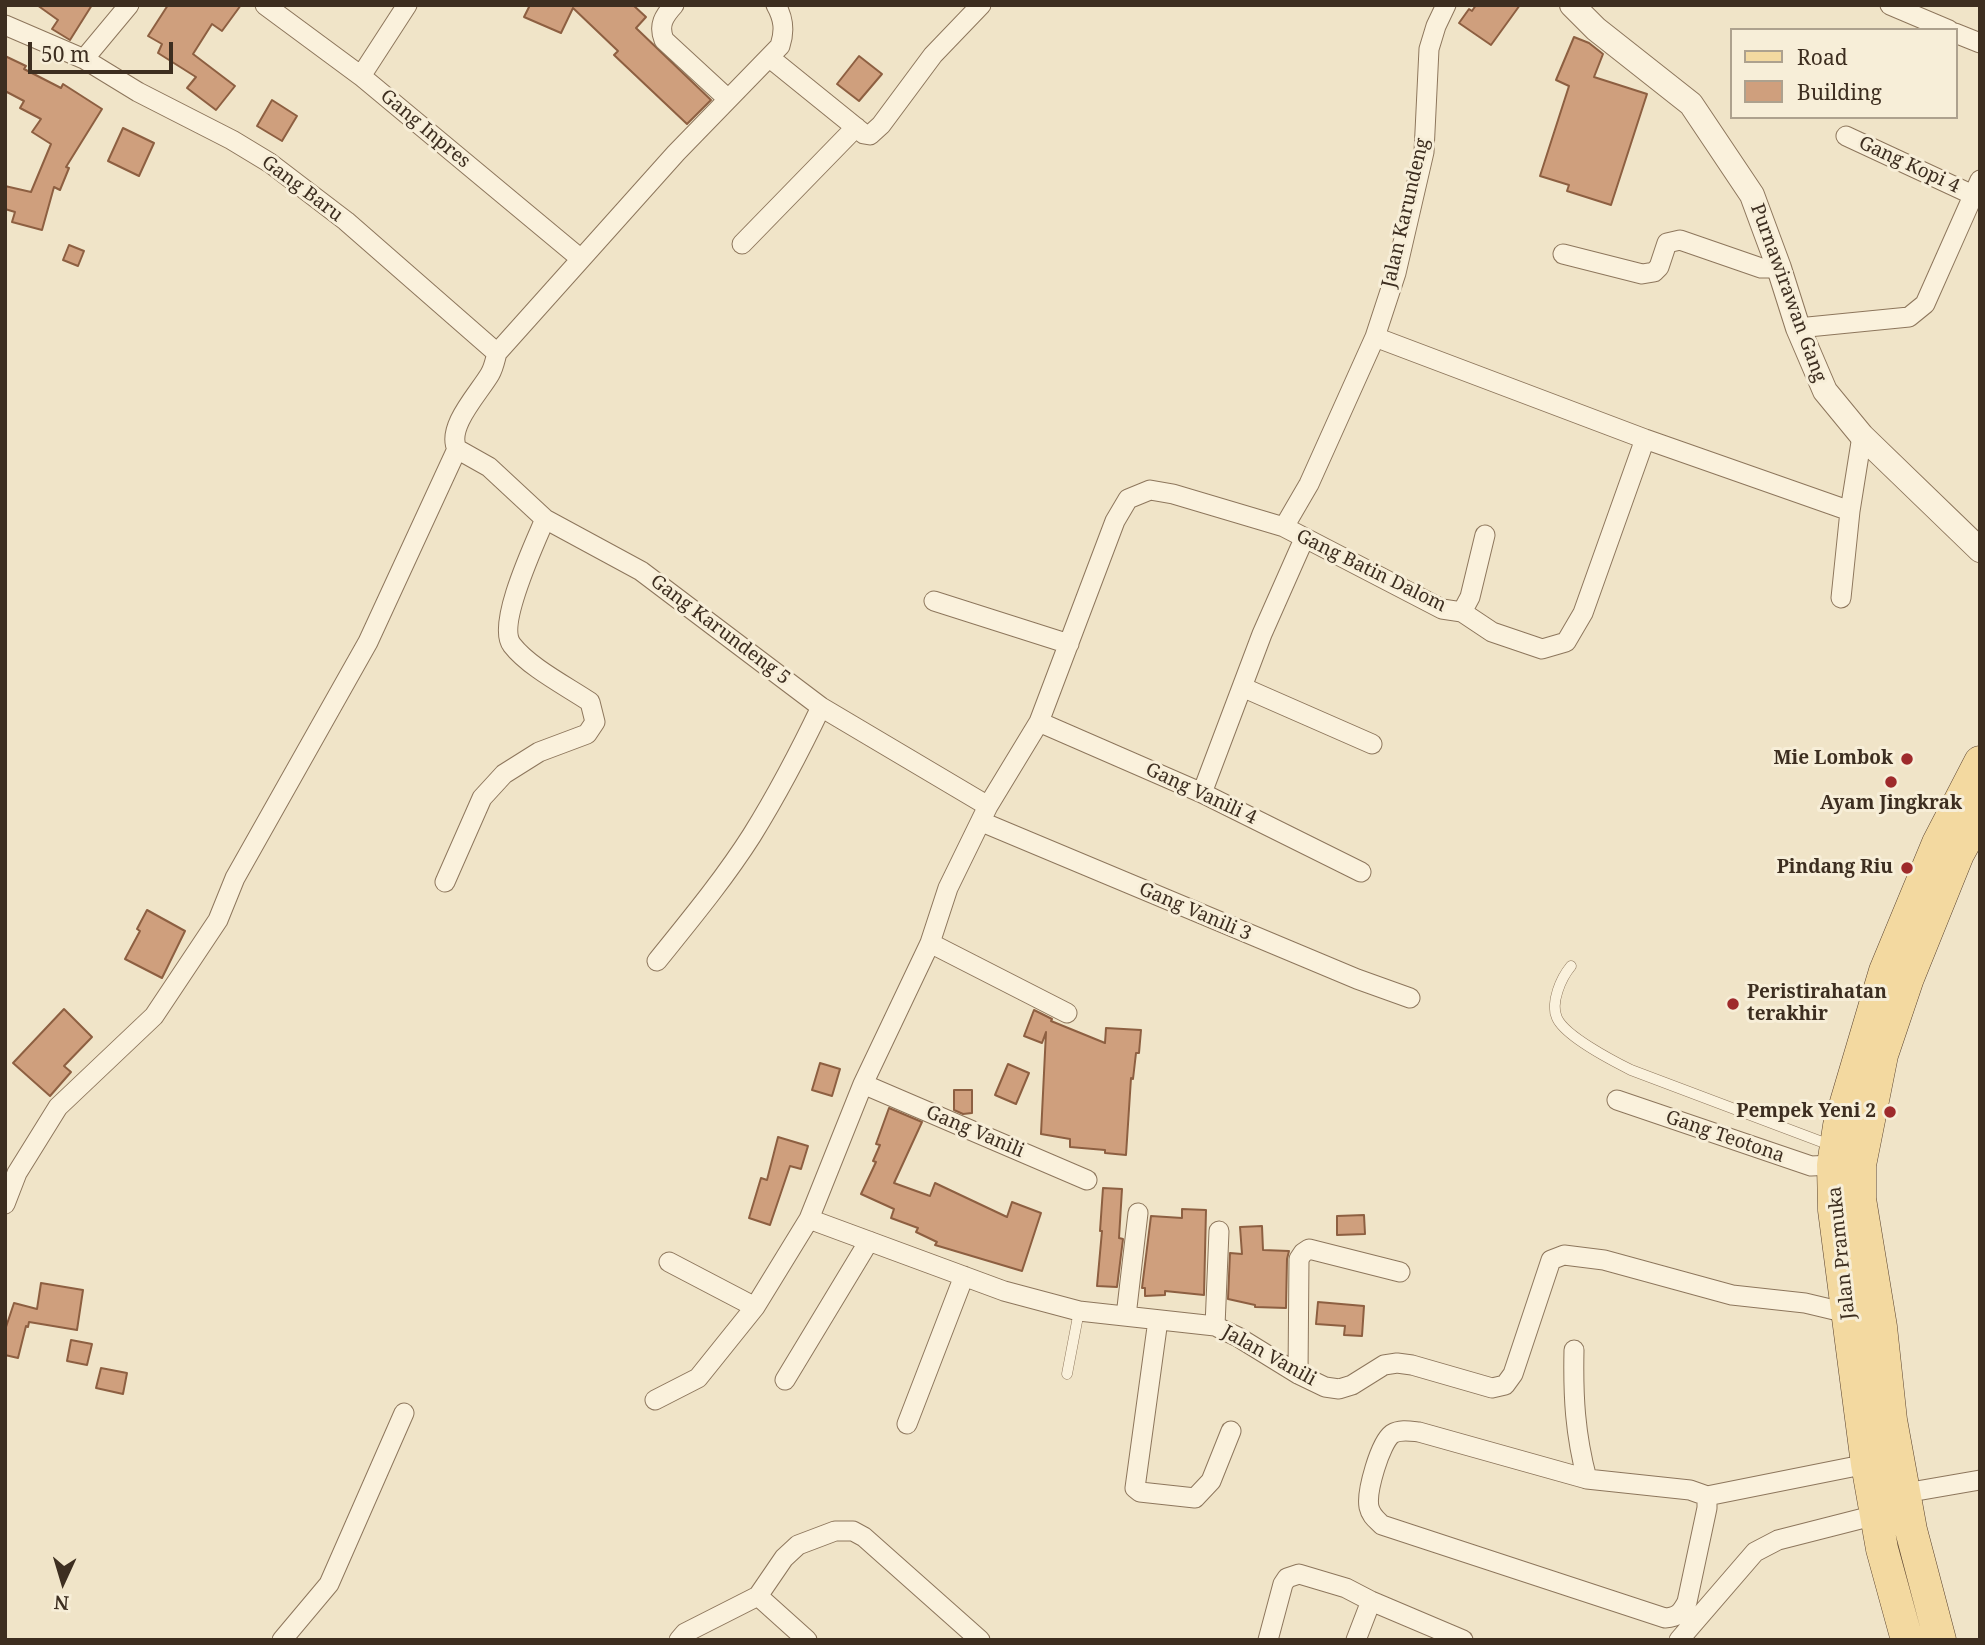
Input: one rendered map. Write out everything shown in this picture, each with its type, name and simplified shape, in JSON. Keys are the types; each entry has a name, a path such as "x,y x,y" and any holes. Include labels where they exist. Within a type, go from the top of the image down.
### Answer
{"main road":[{"name":"Jalan Pramuka","path":"1907,1640 1882,1549 1867,1464 1833,1210 1834,1156 1938,843 1980,762"},
{"name":"Jalan Pramuka","path":"1940,1640 1911,1531 1891,1420 1881,1327 1860,1199 1860,1165 1896,974 1980,814"}],"street":[{"path":"84,60 129,5"},
{"name":"Gang Inpres","path":"265,5 361,76 580,259"},
{"path":"361,76 407,5"},
{"path":"674,5 663,19 661,33 664,40 728,99"},
{"path":"5,1204 17,1173 58,1107 153,1016 218,920 235,878 368,642 457,449 454,442 456,428 493,370 497,353 580,259 780,46 785,33 782,15 776,5"},
{"path":"769,58 868,135 874,132 933,55 981,5"},
{"name":"Jalan Karundeng","path":"1284,527 1309,484 1375,338 1396,273 1424,152 1429,49 1446,5"},
{"name":"Purnawirawan Gang","path":"1572,5 1596,29 1691,104 1752,195 1798,328 1825,391 1862,436 1980,550"},
{"path":"1890,5 1944,28"},
{"name":"Gang Baru","path":"5,25 84,60 270,163 346,221 497,353"},
{"path":"1957,34 1980,43"},
{"path":"742,244 856,127"},
{"name":"Gang Kopi 4","path":"1846,136 1976,187"},
{"path":"1798,328 1909,317 1925,304 1976,187"},
{"path":"1563,254 1642,274 1654,272 1659,267 1667,243 1684,241 1761,268 1779,268"},
{"path":"1375,338 1645,439 1850,511"},
{"path":"1841,598 1850,511 1862,436"},
{"path":"1462,612 1492,632 1542,649 1566,642 1583,613 1645,439"},
{"name":"Gang Karundeng 5","path":"457,449 489,467 545,519 640,571 821,706 985,814"},
{"name":"Gang Batin Dalom","path":"655,1400 698,1378 755,1307 809,1219 863,1084 930,943 948,888 985,814 1039,722 1115,521 1128,499 1150,490 1173,494 1284,527 1442,609 1462,612 1470,597 1485,534"},
{"path":"444,882 482,798 504,774 539,752 587,734 595,722 590,702 526,659 510,643 507,636 508,615 545,519"},
{"path":"1202,793 1262,634 1304,539"},
{"path":"934,601 1069,644"},
{"path":"1242,687 1372,744"},
{"path":"657,961 750,837 792,768 821,706"},
{"name":"Gang Vanili 4","path":"1039,722 1202,793 1360,872"},
{"name":"Gang Vanili 3","path":"985,814 1345,974 1410,998"},
{"path":"930,943 1068,1013"},
{"name":"Gang Vanili","path":"863,1084 1087,1180"},
{"name":"Gang Teotona","path":"1618,1100 1811,1166 1834,1156"},
{"path":"1126,1316 1138,1213"},
{"name":"Jalan Vanili","path":"809,1219 1004,1291 1079,1311 1215,1326 1298,1374 1325,1387 1339,1389 1352,1385 1384,1365 1397,1363 1500,1388 1509,1382 1513,1374 1551,1260 1564,1255 1604,1260 1732,1295 1805,1303 1847,1313"},
{"path":"1215,1326 1219,1231"},
{"path":"785,1380 869,1241"},
{"path":"1298,1374 1299,1259 1303,1253 1309,1249 1400,1272"},
{"path":"668,1262 755,1307"},
{"path":"908,1423 964,1276"},
{"path":"1158,1320 1135,1488 1140,1492 1195,1497 1211,1481 1231,1431"},
{"path":"1574,1350 1573,1400 1587,1479"},
{"path":"282,1640 329,1584 404,1413"},
{"path":"1707,1496 1707,1508 1687,1602 1681,1613 1665,1618 1382,1525 1373,1517 1368,1500 1374,1472 1389,1437 1403,1431 1419,1432 1587,1479 1690,1490 1707,1496 1867,1464"},
{"path":"1905,1493 1980,1480"},
{"path":"1679,1640 1755,1552 1778,1539 1876,1515"},
{"path":"679,1640 685,1633 758,1596 784,1558 798,1545 835,1531 853,1531 864,1537 971,1637"},
{"path":"1268,1640 1283,1584 1287,1578 1300,1574 1346,1588 1454,1638"},
{"path":"758,1596 807,1640"},
{"path":"1356,1640 1371,1601"}],"lane":[{"path":"1571,966 1559,987 1556,1002 1557,1018 1572,1034 1630,1070 1834,1156"},
{"path":"1067,1374 1079,1311"}],"building":[{"path":"37,5 92,5 70,40 52,29 58,20"},
{"path":"168,5 241,5 222,31 212,24 193,54 235,86 216,110 187,88 196,77 158,53 162,44 148,36"},
{"path":"530,5 633,5 646,17 636,28 711,100 687,124 614,55 618,51 573,8 561,33 524,17"},
{"path":"1476,5 1520,5 1491,45 1459,23 1469,9 1472,11"},
{"path":"1574,37 1589,43 1603,54 1594,77 1647,94 1611,205 1567,191 1569,185 1540,176 1569,86 1556,80"},
{"path":"5,56 61,88 63,84 102,109 66,167 69,168 60,190 54,187 42,230 12,222 15,212 5,209 5,186 31,192 51,144 32,132 41,119 20,108 24,101 5,91"},
{"path":"859,56 882,74 859,101 837,84"},
{"path":"272,100 297,116 282,141 257,126"},
{"path":"123,128 154,143 139,176 108,161"},
{"path":"69,245 84,251 78,266 63,260"},
{"path":"147,910 185,931 162,978 125,959 140,931 137,929"},
{"path":"64,1009 92,1037 64,1066 71,1072 50,1096 13,1063"},
{"path":"1034,1010 1052,1019 1051,1021 1105,1043 1106,1028 1141,1030 1139,1053 1136,1053 1133,1079 1131,1078 1126,1155 1070,1147 1070,1139 1041,1134 1046,1032 1042,1043 1024,1036"},
{"path":"820,1063 840,1069 832,1096 812,1090"},
{"path":"1008,1064 1029,1073 1016,1104 995,1095"},
{"path":"954,1090 972,1090 972,1113 963,1114 954,1110"},
{"path":"889,1108 922,1122 894,1183 930,1196 935,1183 1007,1217 1012,1202 1041,1213 1022,1271 935,1245 937,1242 916,1232 918,1228 891,1218 894,1209 861,1194 876,1162 873,1161 880,1145 876,1144"},
{"path":"778,1137 808,1146 801,1169 790,1166 770,1225 749,1218 761,1178 767,1180"},
{"path":"1103,1188 1122,1189 1119,1238 1123,1239 1117,1287 1097,1286"},
{"path":"1182,1209 1206,1210 1204,1295 1165,1291 1165,1295 1145,1296 1145,1288 1142,1288 1151,1216 1182,1218"},
{"path":"1364,1215 1365,1234 1337,1235 1337,1216"},
{"path":"1262,1226 1263,1250 1289,1251 1286,1308 1255,1307 1228,1299 1230,1253 1242,1254 1240,1227"},
{"path":"41,1283 83,1290 77,1330 29,1322 18,1358 5,1355 5,1330 14,1303 37,1309"},
{"path":"1318,1302 1364,1306 1362,1336 1344,1335 1345,1326 1316,1324"},
{"path":"71,1340 92,1344 87,1365 67,1361"},
{"path":"101,1368 127,1373 123,1394 96,1388"}],"place":[{"name":"Mie Lombok","path":"1907,759"},
{"name":"Ayam Jingkrak","path":"1891,782"},
{"name":"Pindang Riu","path":"1907,868"},
{"name":"Peristirahatan terakhir","path":"1733,1004"},
{"name":"Pempek Yeni 2","path":"1890,1112"}]}
